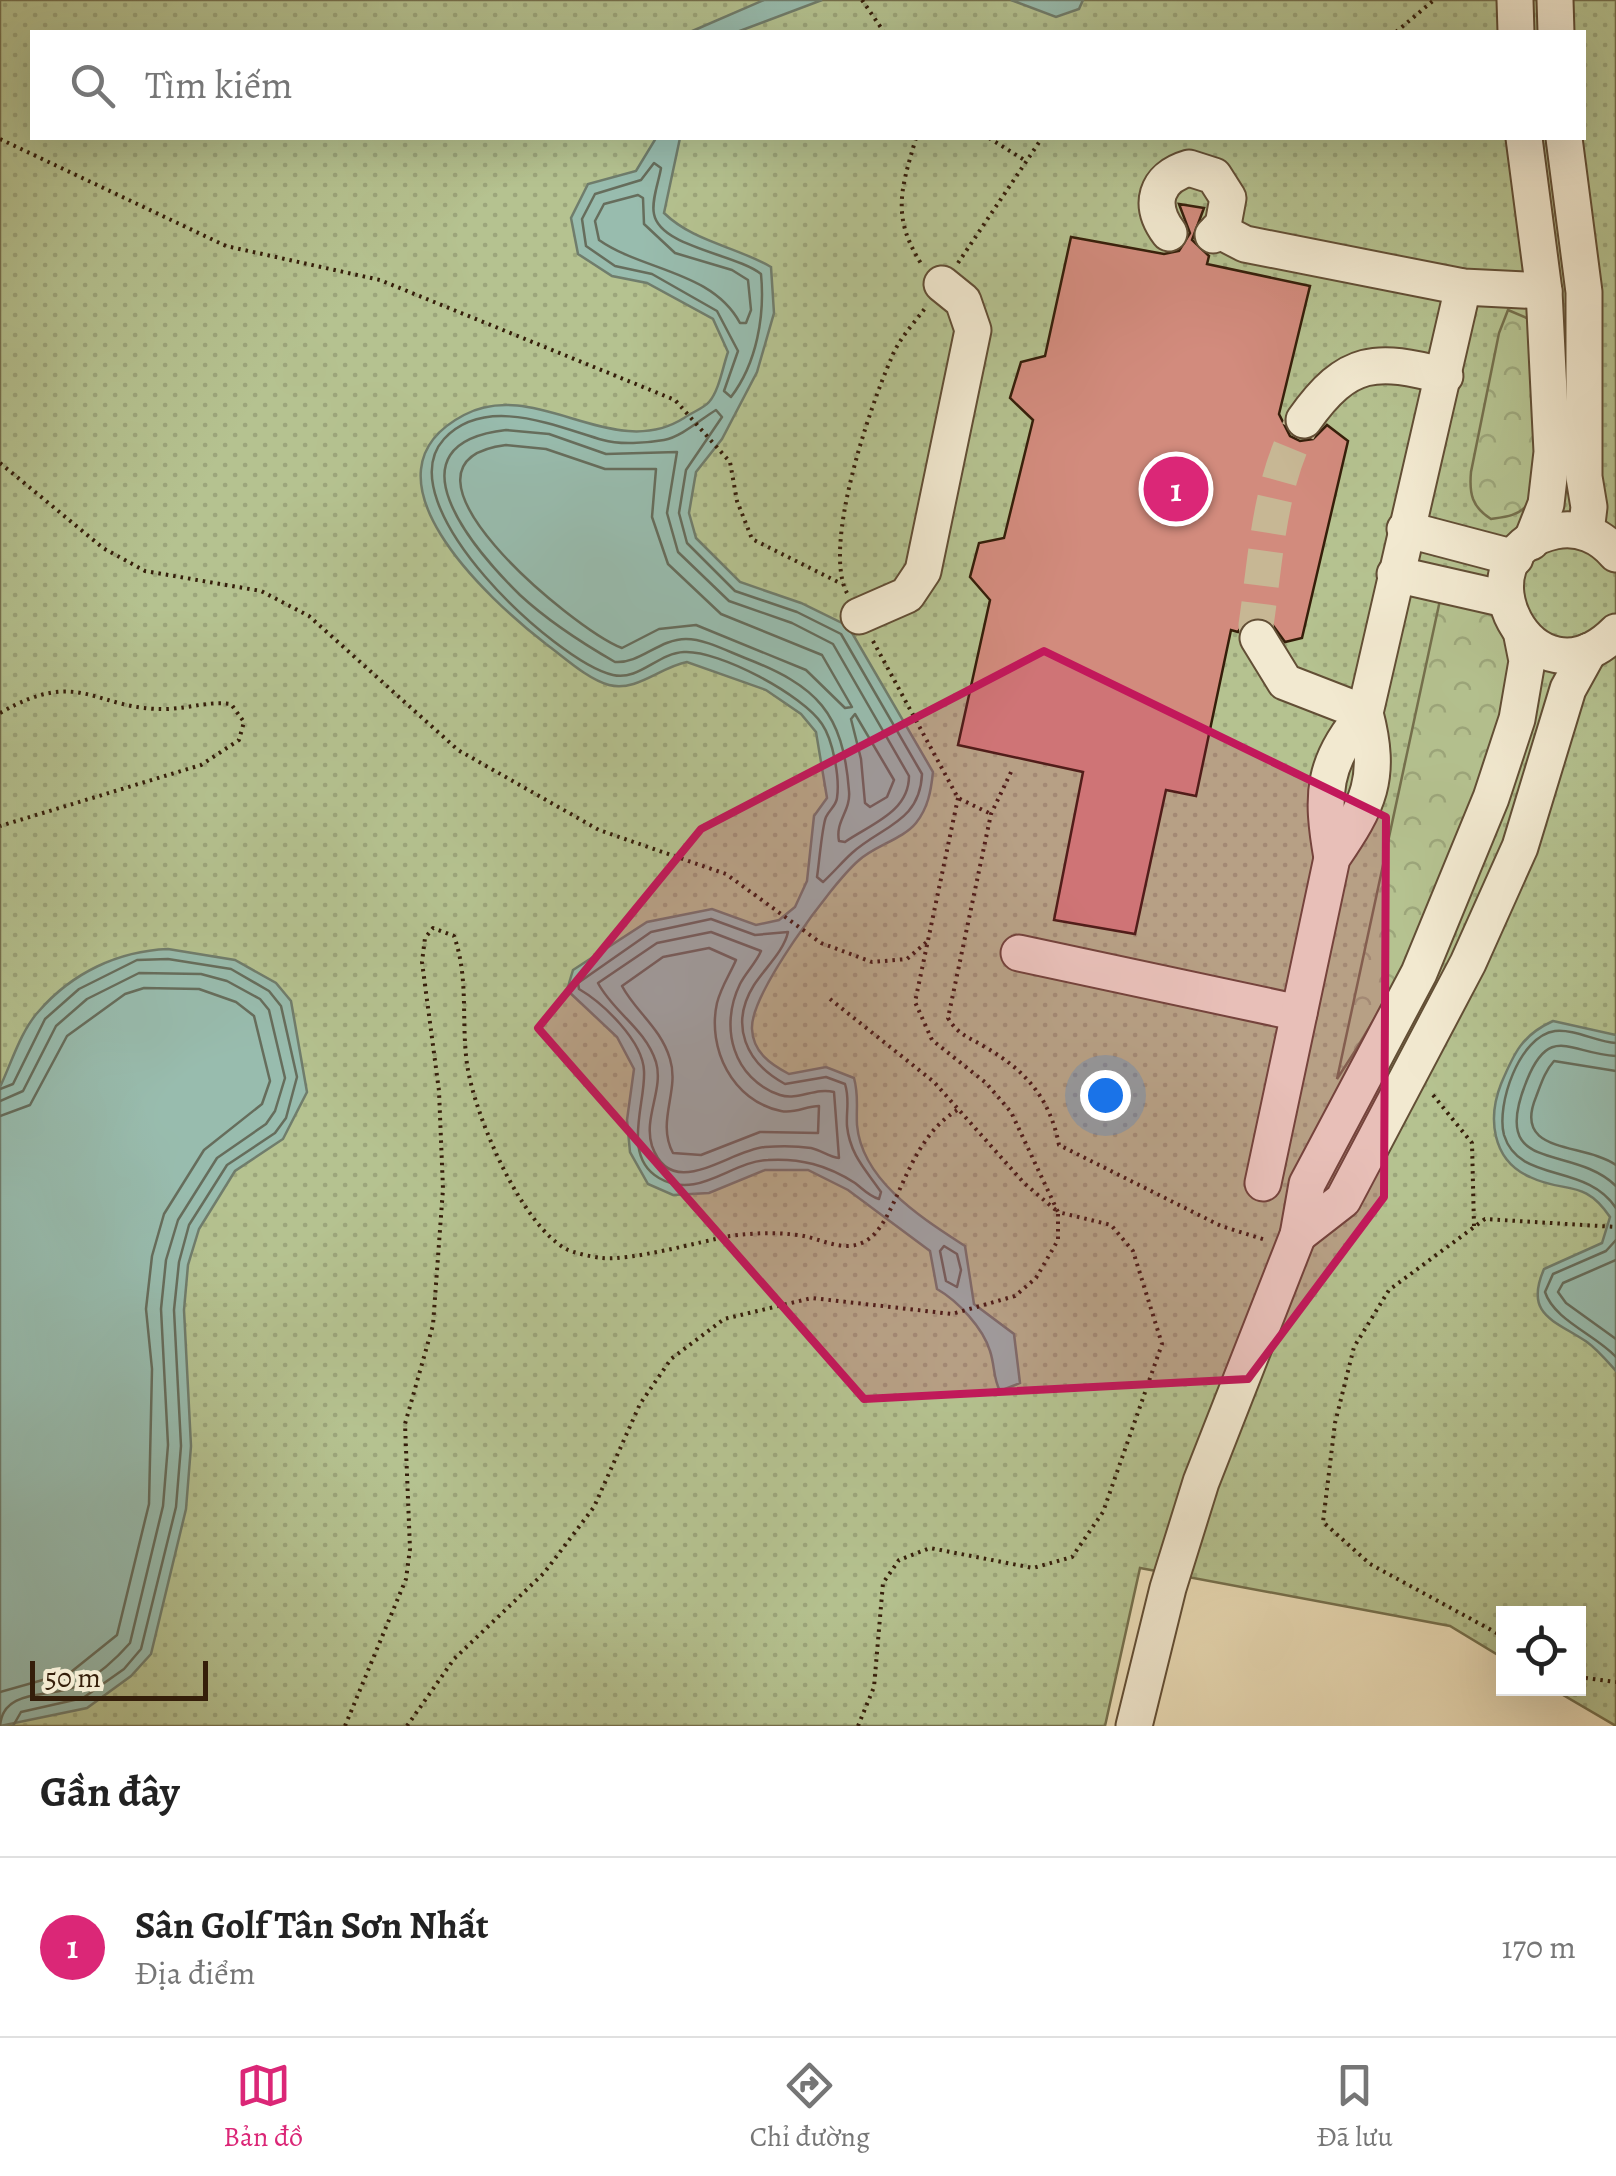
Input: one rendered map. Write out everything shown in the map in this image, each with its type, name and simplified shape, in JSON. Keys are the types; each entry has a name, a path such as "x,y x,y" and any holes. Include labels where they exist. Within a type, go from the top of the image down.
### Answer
{"street":[{"path":"1515,0 1516,30"},
{"path":"1555,0 1556,30"},
{"path":"1134,1726 1168,1588 1201,1482 1296,1241 1306,1184 1408,992 1456,888 1517,719 1527,661 1522,636 1510,619 1505,599 1552,482 1544,291 1524,140"},
{"path":"1564,140 1584,292 1584,477 1589,507 1586,532"},
{"path":"1169,233 1158,218 1158,191 1166,180 1189,168 1202,170 1224,186 1228,212 1215,232 1245,244 1463,287 1544,291"},
{"path":"1529,186 1570,180"},
{"path":"859,616 907,594 923,571 973,330 964,302 936,281"},
{"path":"1262,1182 1332,858 1362,814 1376,755 1365,713 1463,287"},
{"path":"1304,420 1322,394 1362,366 1393,362 1445,376"},
{"path":"1405,529 1523,550 1557,530 1586,532 1616,554"},
{"path":"1395,574 1505,599"},
{"path":"1522,636 1554,654 1602,642"},
{"path":"1258,638 1286,682 1365,713"},
{"path":"1296,1241 1343,1200 1444,1009 1520,847 1568,689 1602,642"},
{"path":"1019,953 1299,1013"},
{"path":"1408,992 1444,1009"}],"path":[{"path":"862,0 883,30"},
{"path":"1398,30 1434,0"},
{"path":"0,138 226,246 380,280 674,400 730,462 737,501 752,539 842,584"},
{"path":"915,140 899,199 905,239 936,281"},
{"path":"993,140 1026,161"},
{"path":"0,464 103,548 145,571 261,591 309,616 458,750 599,830 726,874 821,944 872,962 907,960 929,940"},
{"path":"0,713 32,695 80,690 170,709 205,700 231,704 244,722 238,740 201,765 0,826"},
{"path":"1012,772 991,814 968,906 949,1000 948,1018 957,1033 1020,1070 1054,1120 1059,1144 1222,1226 1296,1241"},
{"path":"408,1726 454,1659 544,1573 594,1507 640,1404 671,1360 724,1319 812,1298 952,1314 1014,1296 1036,1278 1058,1240 1058,1212 1011,1112 986,1083 932,1040 914,1002 958,798"},
{"path":"345,1726 406,1579 410,1550 404,1424 432,1325 444,1189 440,1091 422,962 426,938 433,928 454,936 463,961 467,1063 480,1120 506,1175 543,1226 565,1248 605,1259 759,1232 803,1236 843,1247 859,1245 880,1227 898,1185 932,1129 959,1109"},
{"path":"830,998 901,1052 959,1109 1024,1183 1058,1212 1112,1226 1132,1251 1162,1344 1103,1512 1072,1557 1033,1568 930,1548 899,1560 883,1583 874,1687 858,1726"},
{"path":"1407,1081 1437,1097 1472,1144 1474,1226"},
{"path":"1496,1633 1370,1564 1323,1522 1334,1423 1354,1347 1389,1290 1485,1220 1616,1227"},
{"path":"1586,1679 1616,1682"}],"highlighted area":[{"path":"1044,651 1386,817 1384,1197 1248,1379 864,1399 538,1028 701,829"}],"green space":[{"path":"0,0 1616,0 1616,1726 1565,1696 1586,1696 1586,1606 1496,1606 1496,1654 1450,1626 1140,1568 1105,1726 0,1726"},
{"path":"1508,310 1529,319 1539,416 1539,469 1527,505 1515,514 1491,519 1473,499 1471,472 1499,333"},
{"path":"1440,600 1482,602 1492,614 1510,646 1510,686 1463,826 1428,913 1386,998 1337,1079"}],"water":[{"path":"764,0 822,0 742,30 695,30"},
{"path":"1011,0 1083,0 1079,9 1056,17"},
{"path":"655,140 680,140 664,213 688,231 771,267 774,313 757,372 722,439 696,472 689,513 696,538 740,582 801,603 848,626 933,772 928,799 916,823 858,861 794,941 764,991 755,1013 753,1037 764,1056 789,1074 826,1067 854,1078 857,1125 870,1164 913,1210 965,1246 974,1304 1014,1334 1020,1383 1000,1391 982,1333 961,1308 937,1289 930,1251 848,1190 808,1170 765,1170 709,1193 673,1195 648,1184 630,1152 627,1120 634,1069 617,1037 567,990 573,970 647,922 712,909 756,925 779,920 795,907 807,881 814,816 827,798 816,732 801,714 766,690 687,662 629,685 609,685 592,678 493,598 441,535 425,502 421,469 433,440 464,415 491,406 519,406 630,431 657,429 684,418 712,397 728,352 713,319 647,283 612,276 578,254 571,218 588,184 636,171"},
{"path":"168,949 235,960 276,983 291,1001 307,1092 283,1139 235,1171 199,1229 188,1265 184,1310 191,1446 186,1509 151,1654 131,1676 87,1708 0,1726 0,1087 33,1019 66,986 114,959"},
{"path":"1553,1021 1616,1035 1616,1371 1591,1345 1546,1315 1538,1297 1544,1269 1602,1243 1610,1217 1582,1192 1542,1182 1517,1169 1500,1149 1496,1136 1497,1097 1510,1063 1526,1039"}],"building":[{"path":"1179,204 1204,208 1192,240 1209,256 1207,264 1310,286 1279,414 1290,436 1300,441 1313,439 1327,425 1348,441 1302,638 1285,642 1269,620 1258,617 1246,620 1238,632 1231,630 1196,796 1166,790 1135,934 1054,920 1083,772 958,745 990,600 970,577 979,543 1004,538 1033,420 1010,398 1021,362 1045,356 1071,237 1164,254 1179,251 1190,233"}],"tunnel":[{"path":"1258,638 1256,625 1276,493 1304,420"}],"place":[{"name":"Sân Golf Tân Sơn Nhất","path":"1176,489"}]}
